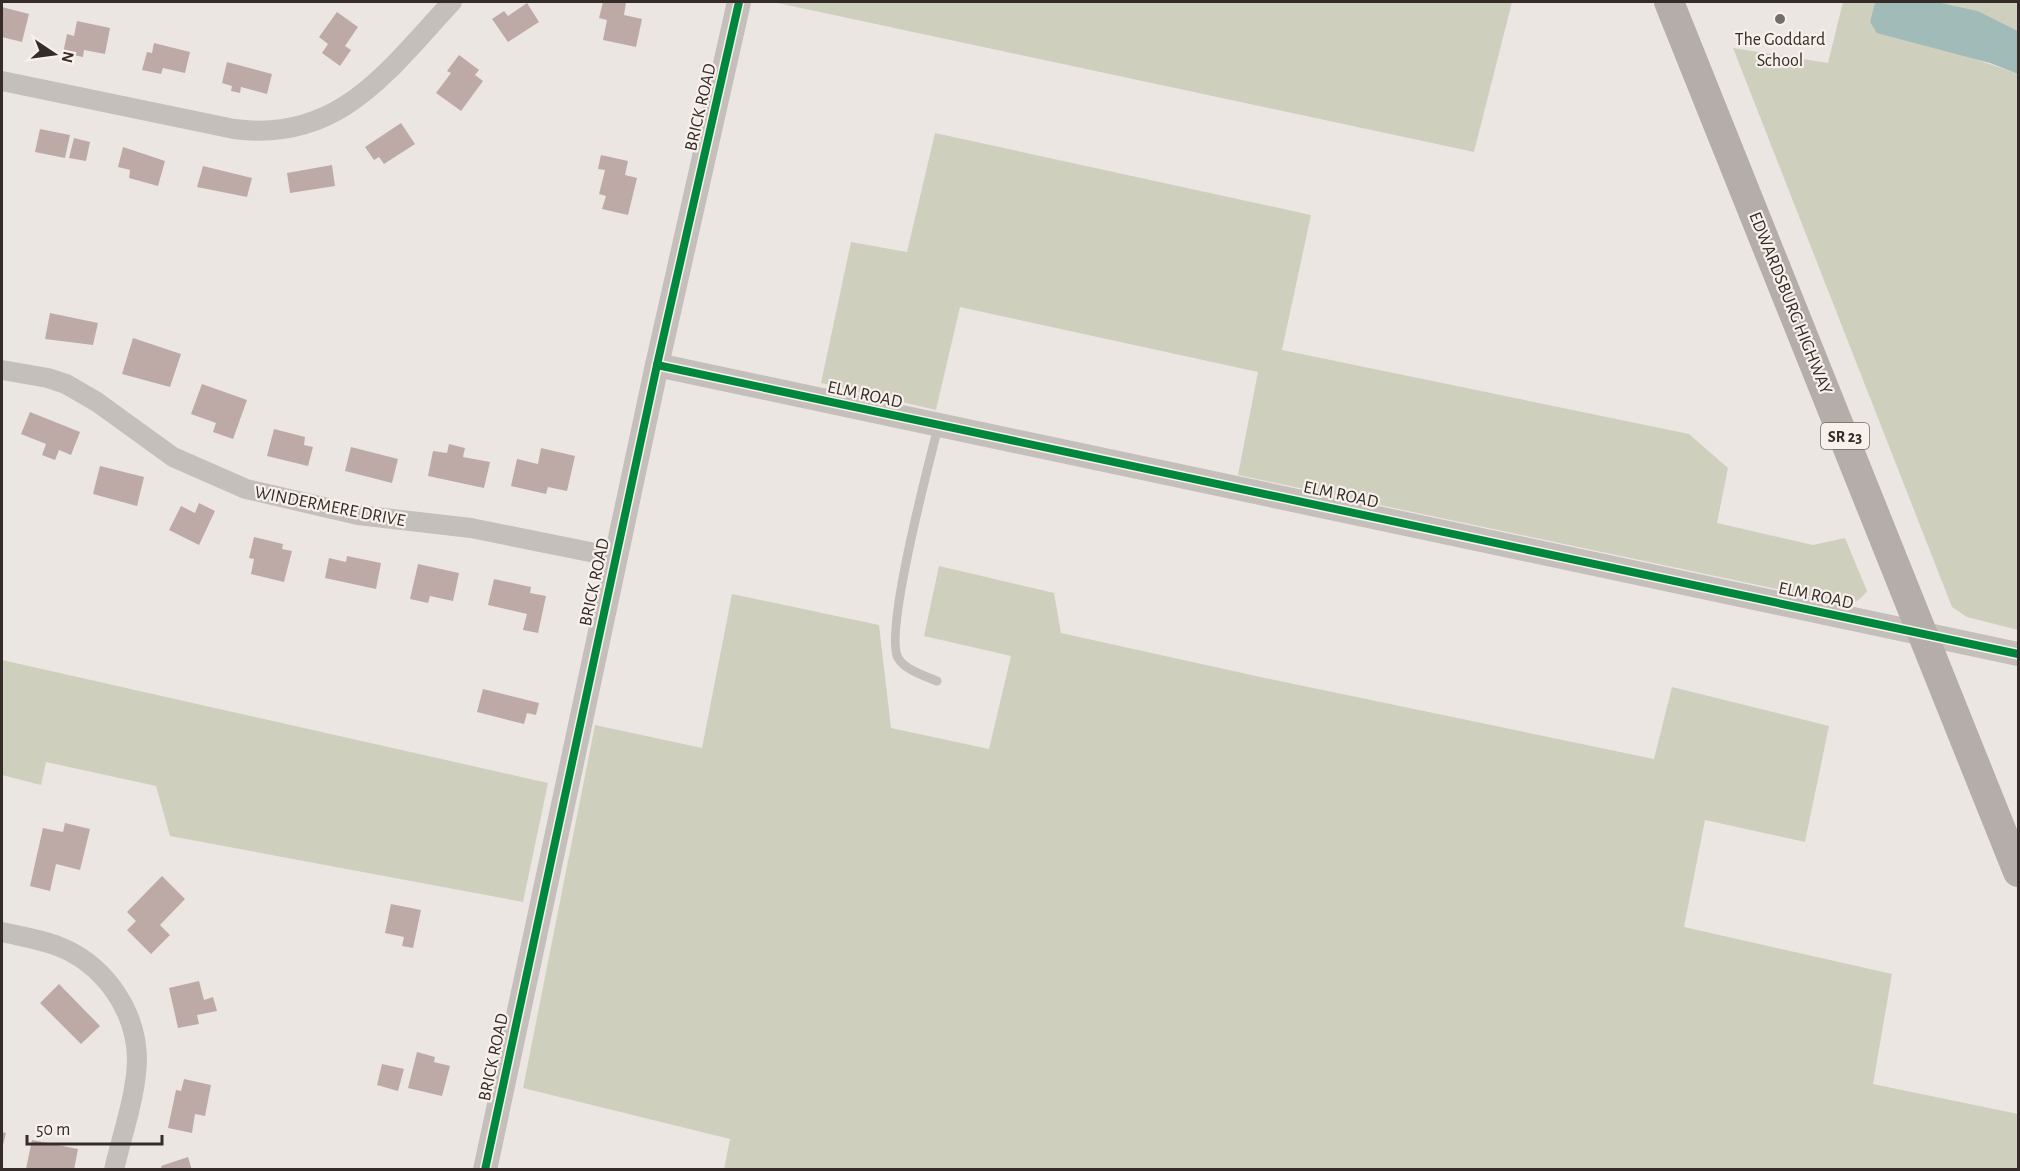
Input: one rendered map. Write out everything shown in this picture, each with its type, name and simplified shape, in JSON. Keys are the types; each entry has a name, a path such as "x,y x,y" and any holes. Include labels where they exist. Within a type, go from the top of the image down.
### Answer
{"main road":[{"name":"EDWARDSBURG HIGHWAY","path":"1669,2 2019,872"}],"street":[{"path":"2,81 234,129 264,131 296,128 327,117 361,97 452,2"},
{"name":"BRICK ROAD","path":"485,1170 615,557 739,2"},
{"name":"ELM ROAD","path":"657,364 2019,654"},
{"name":"WINDERMERE DRIVE","path":"2,370 48,378 66,384 97,402 173,457 246,489 358,515 471,528 615,557"},
{"path":"2,932 54,944 82,958 115,990 128,1012 137,1058 134,1082 114,1170"}],"lane":[{"path":"937,681 905,666 897,656 896,626 904,577 939,424"}],"green space":[{"path":"773,2 1512,2 1474,152"},
{"path":"1843,2 1875,2 1870,22 2018,74 2018,630 1967,617 1952,607 1733,48 1828,63"},
{"path":"1937,2 2018,2 2018,31 1978,11"},
{"path":"935,133 1311,215 1282,350 1689,434 1728,468 1717,523 1813,545 1845,538 1867,591 1856,601 1844,603 1833,601 1238,475 1258,372 960,307 936,410 821,383 851,242 907,252"},
{"path":"939,566 1054,593 1061,633 1654,759 1672,687 1829,726 1805,842 1705,820 1684,927 1892,974 1873,1084 2018,1114 2018,1169 724,1169 730,1139 523,1088 595,725 702,748 732,594 879,625 891,728 989,749 1011,656 924,636"},
{"path":"2,660 548,783 523,902 170,836 156,786 46,762 41,785 2,775"}],"water":[{"path":"1875,2 1937,2 1978,11 2018,31 2018,74 1990,63 1877,33 1870,22"}],"building":[{"path":"603,2 626,2 624,15 642,19 636,47 603,40 607,20 599,18"},
{"path":"527,3 539,22 508,42 492,19 504,11 508,16"},
{"path":"2,7 29,14 22,42 2,37"},
{"path":"337,12 358,27 345,46 351,50 340,66 322,53 328,44 319,37"},
{"path":"77,21 110,28 105,54 84,50 83,57 63,53 67,34 74,36"},
{"path":"154,43 190,52 185,73 163,68 161,74 142,70 147,52 152,53"},
{"path":"459,55 479,70 475,75 483,81 461,111 436,93 451,73 447,71"},
{"path":"227,62 272,74 267,94 241,87 240,93 231,91 232,86 222,83"},
{"path":"401,123 415,144 384,164 379,157 374,160 365,147"},
{"path":"40,129 70,135 65,158 35,152"},
{"path":"74,138 90,142 86,161 69,158"},
{"path":"123,147 165,161 158,186 129,178 130,170 118,167"},
{"path":"601,155 628,161 625,175 637,178 628,215 602,209 606,196 599,194 605,170 598,169"},
{"path":"332,165 335,186 290,193 287,173"},
{"path":"203,166 252,178 247,197 197,187"},
{"path":"50,313 98,323 93,345 45,339"},
{"path":"133,338 181,354 170,387 122,374"},
{"path":"202,384 247,400 233,439 213,432 216,423 191,414"},
{"path":"30,412 80,432 71,455 59,450 55,460 42,455 46,444 21,434"},
{"path":"274,429 305,437 304,445 313,447 308,466 267,456"},
{"path":"449,444 465,448 463,457 490,462 484,488 428,476 433,451 447,453"},
{"path":"351,447 398,459 392,483 345,471"},
{"path":"541,448 575,456 567,491 548,487 546,494 511,486 517,459 538,464"},
{"path":"100,466 144,477 137,506 93,494"},
{"path":"199,503 215,511 199,545 169,530 181,506 195,513"},
{"path":"254,537 283,544 282,549 292,551 284,582 251,574 254,559 249,558"},
{"path":"347,556 381,563 376,589 325,578 329,558 346,562"},
{"path":"418,564 459,573 453,601 430,596 428,603 410,599"},
{"path":"494,579 531,587 530,593 546,596 538,633 523,630 527,614 488,605"},
{"path":"483,689 539,703 536,715 527,713 524,724 477,712"},
{"path":"65,823 90,829 80,870 56,864 50,891 30,886 43,828 63,832"},
{"path":"162,876 185,899 160,925 170,935 151,954 127,930 136,921 127,912"},
{"path":"391,904 421,910 413,948 402,946 404,937 385,933"},
{"path":"199,981 204,1000 213,997 217,1011 197,1015 199,1024 178,1028 169,988"},
{"path":"59,984 100,1026 81,1044 40,1003"},
{"path":"417,1052 435,1057 434,1062 450,1066 442,1096 408,1088"},
{"path":"382,1064 404,1069 398,1091 377,1085"},
{"path":"184,1079 211,1085 205,1116 195,1114 192,1133 168,1128 176,1090 181,1091"},
{"path":"2,1132 6,1133 2,1149"},
{"path":"32,1140 78,1149 74,1170 26,1169"},
{"path":"188,1157 192,1170 162,1170 161,1166"}],"cycle path":[{"path":"485,1170 657,365 739,2"},
{"path":"657,365 2018,654"}],"place":[{"name":"The Goddard School","path":"1780,19"}]}
